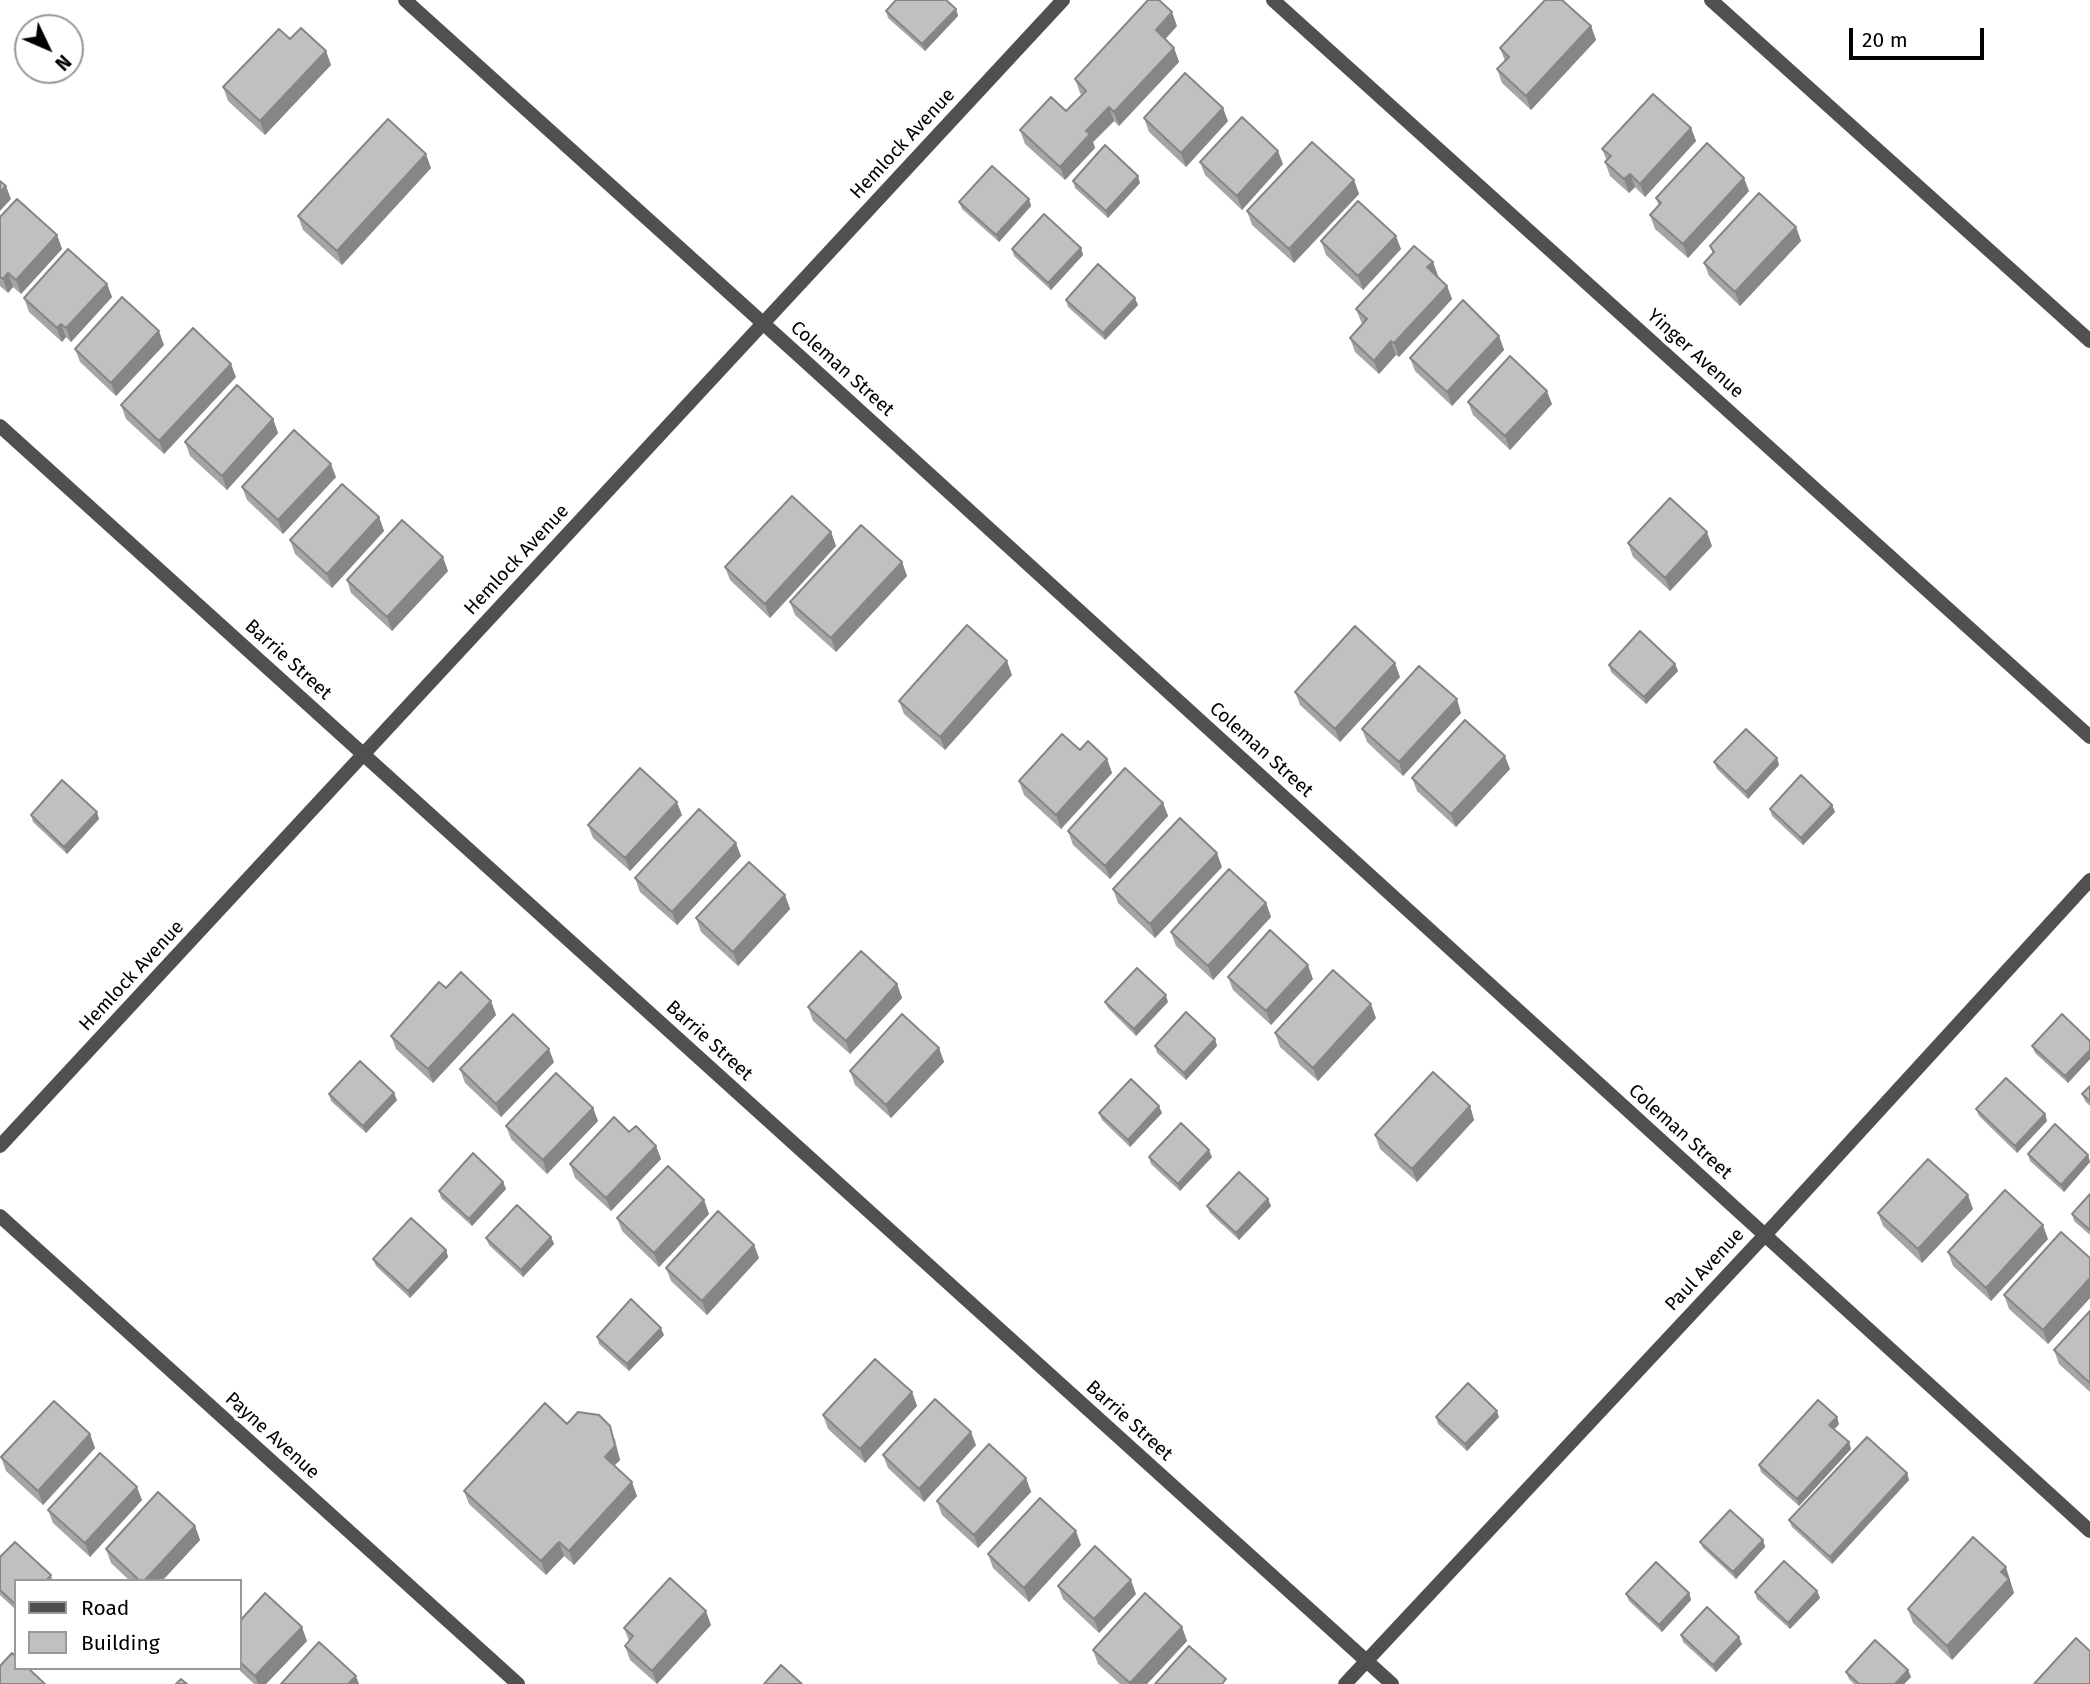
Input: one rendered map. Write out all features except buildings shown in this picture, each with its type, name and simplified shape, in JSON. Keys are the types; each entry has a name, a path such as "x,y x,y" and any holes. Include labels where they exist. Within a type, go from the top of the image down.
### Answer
{"street":[{"name":"Coleman Street","path":"405,0 2090,1531"},
{"name":"Hemlock Avenue","path":"0,1146 1063,0"},
{"name":"Yinger Avenue","path":"1273,0 2090,737"},
{"path":"1711,0 2090,341"},
{"name":"Barrie Street","path":"0,426 1392,1684"},
{"name":"Paul Avenue","path":"1345,1684 1765,1235 2090,880"},
{"name":"Payne Avenue","path":"0,1216 518,1684"}]}
